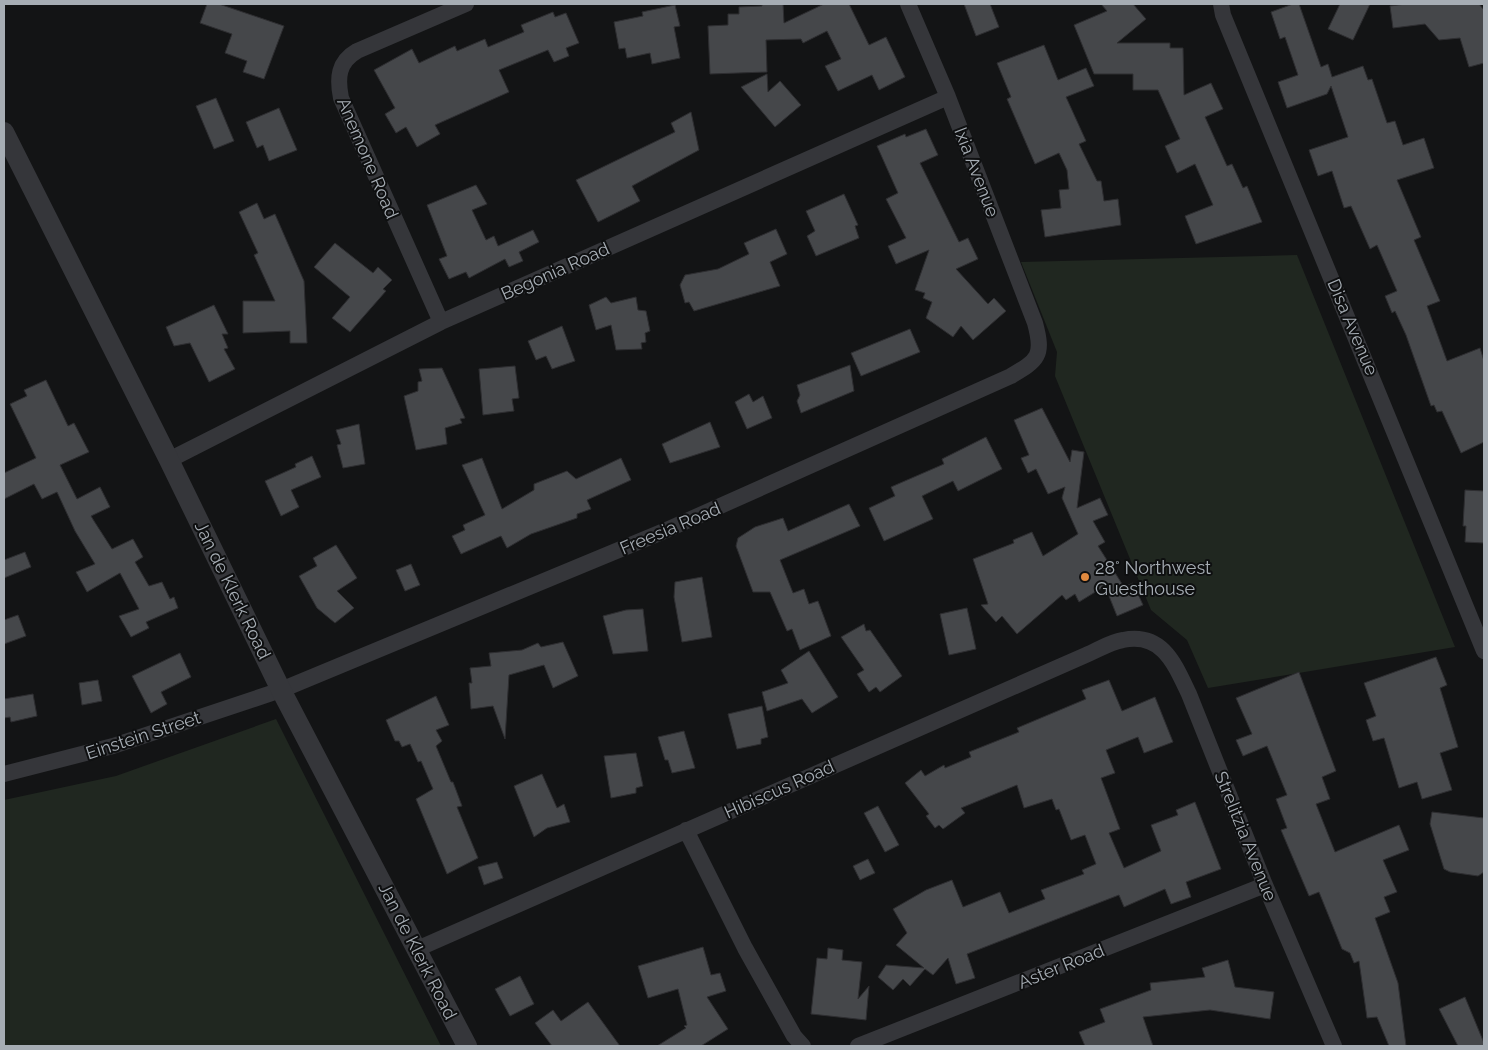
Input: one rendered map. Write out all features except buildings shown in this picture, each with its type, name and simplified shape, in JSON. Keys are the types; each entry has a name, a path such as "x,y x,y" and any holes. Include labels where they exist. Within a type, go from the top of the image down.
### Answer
{"street":[{"name":"Anemone Road","path":"441,322 341,98 339,73 343,62 357,51 466,4"},
{"name":"Ixia Avenue","path":"908,4 948,97 1035,324 1040,343"},
{"name":"Disa Avenue","path":"1221,4 1223,15 1484,650"},
{"name":"Begonia Road","path":"169,460 441,322 948,97"},
{"name":"Jan de Klerk Road","path":"4,132 169,460 281,690 467,1046"},
{"name":"Freesia Road","path":"281,690 662,532 1011,376 1035,361 1039,354 1040,343"},
{"name":"Hibiscus Road","path":"417,949 1086,655 1122,640 1143,641"},
{"name":"Strelitzia Avenue","path":"1143,641 1161,648 1176,666 1189,694 1264,885 1334,1046"},
{"name":"Einstein Street","path":"4,774 114,746 281,690"},
{"path":"686,830 745,948 794,1036 803,1046"},
{"name":"Aster Road","path":"858,1046 1264,885"}],"shaded area":[{"path":"1297,255 1455,647 1208,688 1187,640 1151,610 1055,376 1057,352 1021,262"},
{"path":"276,719 441,1046 4,1046 4,800 116,776"}],"place":[{"name":"28° Northwest Guesthouse","path":"1085,577"}]}
